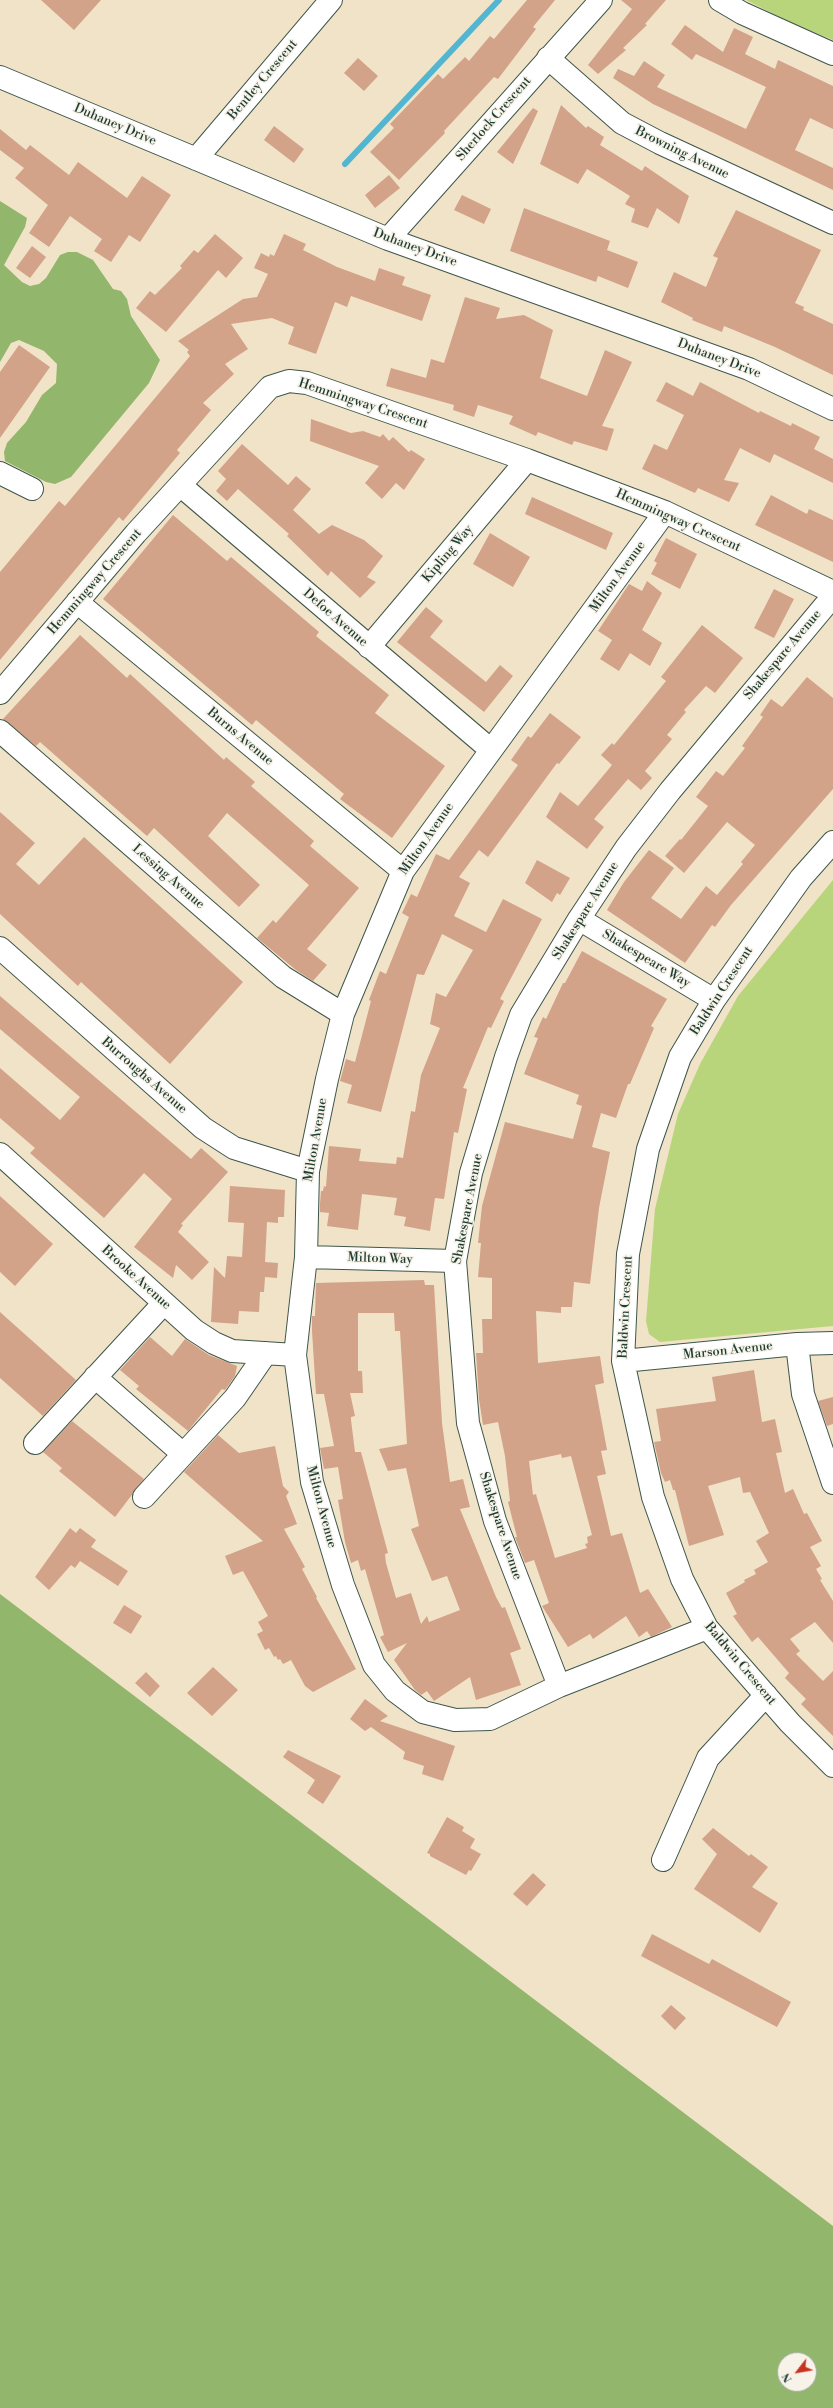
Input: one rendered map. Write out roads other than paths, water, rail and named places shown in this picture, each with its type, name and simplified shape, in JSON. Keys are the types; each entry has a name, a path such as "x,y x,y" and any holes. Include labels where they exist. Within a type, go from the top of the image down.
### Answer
{"street":[{"name":"Bentley Crescent","path":"196,159 331,0"},
{"name":"Sherlock Crescent","path":"388,239 601,0"},
{"path":"720,0 742,13 833,54"},
{"name":"Browning Avenue","path":"548,58 622,123 660,143 833,223"},
{"name":"Duhaney Drive","path":"0,77 388,239 749,369 833,409"},
{"name":"Hemmingway Crescent","path":"0,693 77,602 180,485 270,387 289,381 307,383 527,460 665,512 833,592"},
{"name":"Kipling Way","path":"369,647 527,460"},
{"path":"0,473 32,489"},
{"name":"Defoe Avenue","path":"180,485 491,750"},
{"name":"Milton Avenue","path":"560,1686 490,1719 455,1720 424,1712 395,1691 374,1665 343,1585 312,1482 295,1355 306,1257 308,1171 327,1079 344,1014 403,871 665,512"},
{"name":"Shakespare Avenue","path":"560,1686 495,1521 468,1423 455,1261 471,1173 506,1057 521,1015 579,919 626,848 670,791 833,596"},
{"name":"Burns Avenue","path":"77,602 403,871"},
{"name":"Lessing Avenue","path":"0,731 283,977 344,1014"},
{"name":"Baldwin Crescent","path":"833,842 801,878 714,1000 680,1057 648,1149 628,1254 623,1361 653,1497 682,1579 707,1628 766,1695 833,1766"},
{"name":"Shakespeare Way","path":"579,919 714,1000"},
{"name":"Burroughs Avenue","path":"0,948 203,1128 234,1148 308,1171"},
{"name":"Brooke Avenue","path":"0,1154 194,1330 214,1344 232,1351 295,1355"},
{"name":"Milton Way","path":"306,1257 455,1261"},
{"path":"35,1443 164,1303"},
{"name":"Marson Avenue","path":"623,1361 797,1344 833,1343"},
{"path":"797,1344 802,1394 833,1483"},
{"path":"144,1497 234,1398 266,1353"},
{"path":"96,1377 183,1454"},
{"path":"560,1686 707,1628"},
{"path":"663,1860 708,1758 766,1695"}],"waterway":[{"path":"345,164 499,0"}]}
